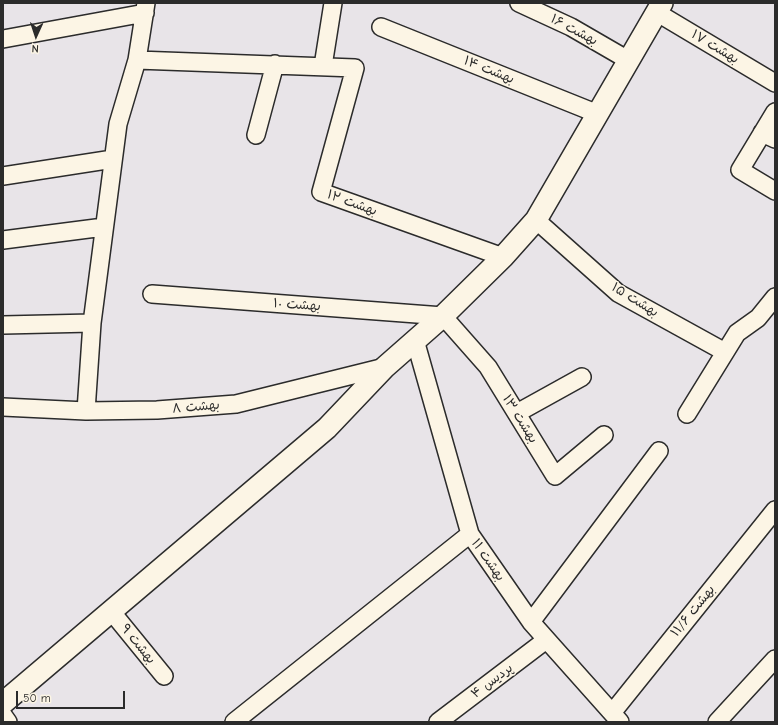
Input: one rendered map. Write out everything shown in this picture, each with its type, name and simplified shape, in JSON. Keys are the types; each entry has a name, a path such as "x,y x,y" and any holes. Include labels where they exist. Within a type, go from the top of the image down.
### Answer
{"street":[{"path":"137,60 323,66 333,3"},
{"name":"بهشت ۱۶","path":"519,3 572,27 628,60"},
{"path":"3,703 327,428 385,366 442,316 504,257 536,220 659,7"},
{"name":"بهشت ۱۷","path":"659,7 775,83"},
{"path":"3,38 145,8 137,60 118,124 92,323 86,411"},
{"name":"بهشت ۱۴","path":"381,27 598,114"},
{"path":"256,135 275,64"},
{"name":"بهشت ۱۲","path":"323,66 354,68 321,192 504,257"},
{"path":"775,112 769,136 740,170 775,192"},
{"path":"3,176 113,159"},
{"name":"بهشت ۱۵","path":"536,220 618,293 725,352"},
{"path":"3,240 104,227"},
{"name":"بهشت ۱۰","path":"152,294 442,316"},
{"path":"688,414 737,333 758,318 775,297"},
{"name":"بهشت ۱۳","path":"442,316 488,367 555,476 604,435"},
{"path":"3,325 92,323"},
{"name":"بهشت ۱۱","path":"414,340 470,534 531,622 616,718"},
{"name":"بهشت ۸","path":"3,407 86,411 157,410 236,404 385,366"},
{"path":"517,413 582,377"},
{"path":"531,622 659,451"},
{"name":"بهشت ۱۱/۶","path":"616,718 775,510"},
{"path":"234,722 470,534"},
{"name":"بهشت ۹","path":"111,611 164,676"},
{"name":"پردیس ۴","path":"438,722 546,640"},
{"path":"718,722 775,659"},
{"path":"3,715 8,722"}]}
